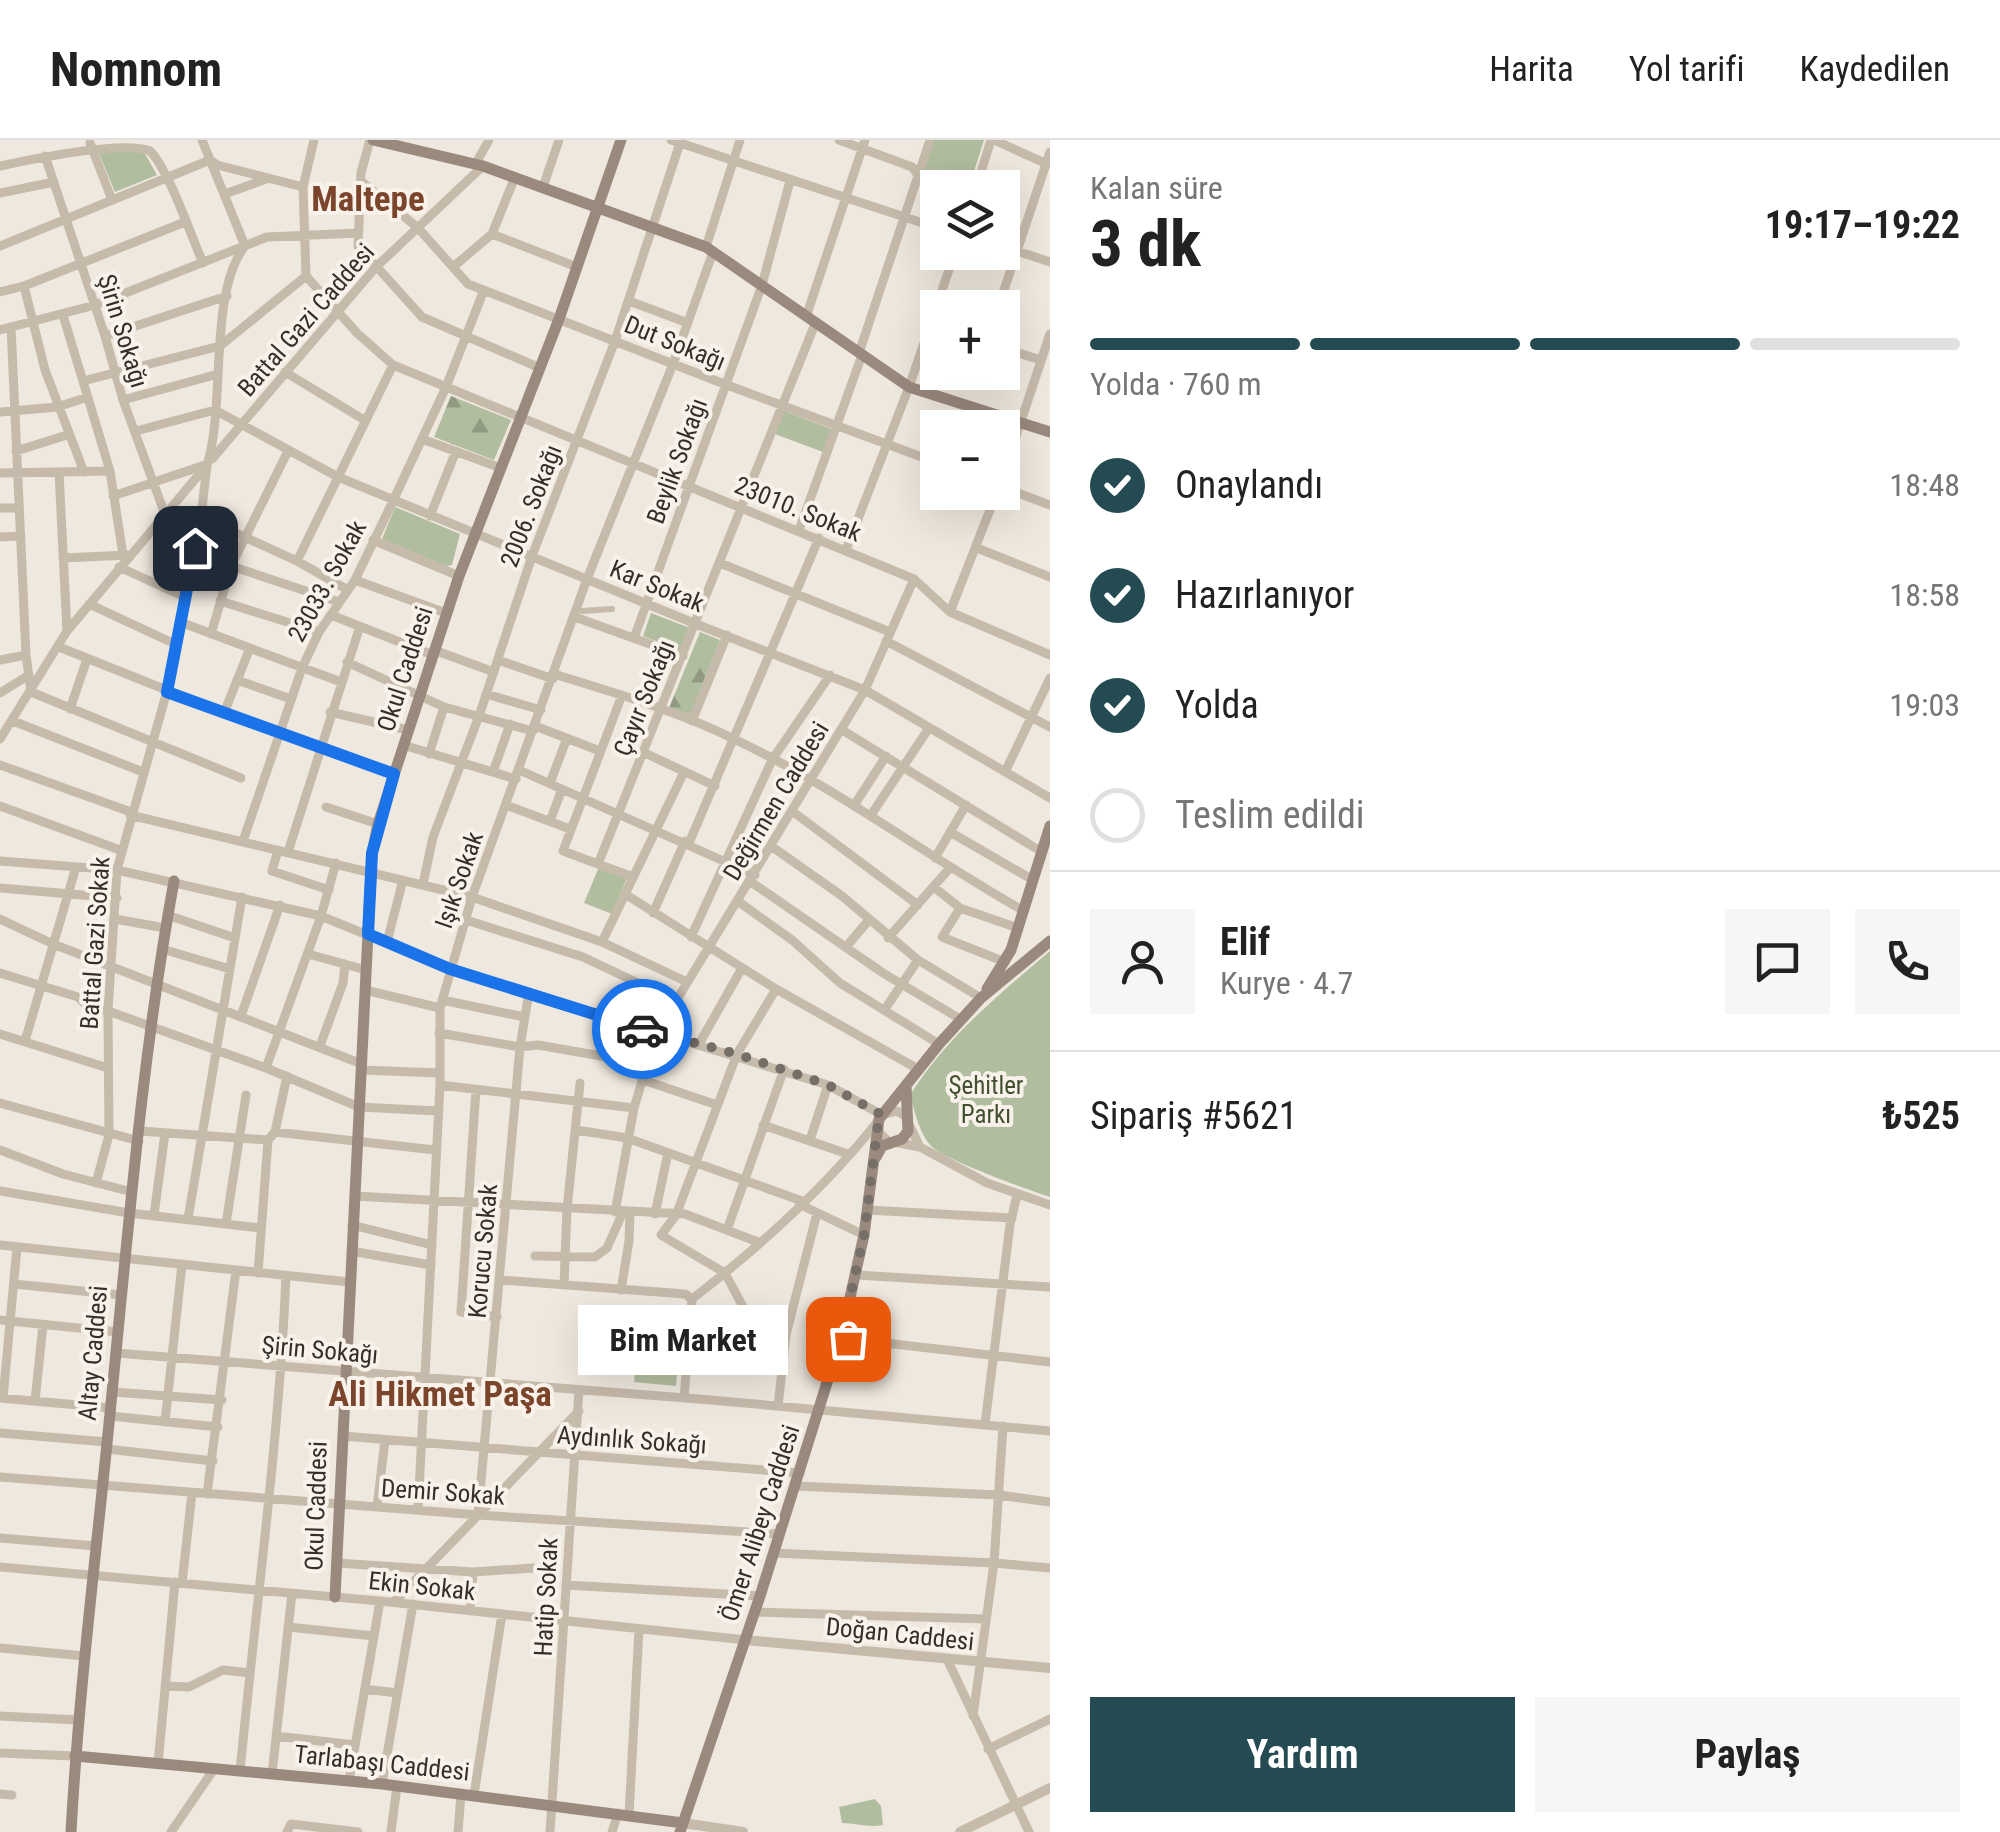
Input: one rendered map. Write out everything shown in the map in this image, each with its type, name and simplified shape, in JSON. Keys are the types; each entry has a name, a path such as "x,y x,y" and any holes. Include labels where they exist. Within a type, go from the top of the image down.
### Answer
{"main road":[{"path":"371,140 480,164 709,249 910,386 1050,432"},
{"name":"Okul Caddesi","path":"335,1597 370,871 378,824 459,576 559,320 621,140"},
{"path":"982,998 1004,962 1018,928 1050,826"},
{"name":"Altay Caddesi","path":"71,1832 84,1656 132,1192 150,1027 174,880"},
{"path":"880,1122 918,1069 982,998 1050,941"},
{"path":"874,1161 882,1146 906,1135 906,1085"},
{"name":"Ömer Alibey Caddesi","path":"682,1827 746,1640 841,1338 864,1235 880,1122"},
{"name":"Tarlabaşı Caddesi","path":"75,1756 382,1784 624,1814 682,1827"}],"street":[{"path":"202,140 244,246"},
{"path":"297,561 393,365 306,276 304,187 314,140"},
{"path":"371,140 361,181 358,246 422,318 540,368"},
{"path":"480,164 489,140"},
{"path":"543,186 559,140"},
{"name":"Işık Sokak","path":"418,1510 441,1004 472,897 579,614 587,579 688,323 740,140"},
{"path":"839,140 864,144 920,175"},
{"path":"799,530 930,140"},
{"path":"982,170 993,140 1049,160 1020,242"},
{"path":"0,166 90,142 116,141 143,147 149,150 165,177 204,263"},
{"path":"90,142 112,200"},
{"path":"676,142 920,223"},
{"name":"2006. Sokağı","path":"424,884 433,837 654,228 676,142"},
{"name":"Çayır Sokağı","path":"598,864 782,405 864,144"},
{"name":"Şirin Sokağı","path":"45,156 166,517"},
{"path":"0,246 210,160"},
{"path":"210,160 304,187"},
{"name":"Battal Gazi Caddesi","path":"0,739 68,631 126,555 166,517 336,310 480,164"},
{"path":"454,267 492,234 514,176"},
{"path":"226,194 269,178"},
{"name":"Dut Sokağı","path":"361,181 418,228 468,284 920,456"},
{"name":"Beylik Sokağı","path":"634,638 762,285 790,181"},
{"path":"0,193 54,182"},
{"path":"0,292 185,222"},
{"path":"241,778 31,692 26,656 14,385 5,329 95,305 267,238 358,233"},
{"path":"492,234 578,268"},
{"name":"Battal Gazi Sokak","path":"96,1183 109,1135 108,1011 120,850 167,692 201,517 207,464 214,444 220,346 232,262 244,246"},
{"path":"1020,251 1050,262"},
{"path":"83,381 220,346 306,276"},
{"path":"24,286 36,321 45,370 84,472"},
{"name":"23033. Sokak","path":"243,842 302,668 319,632 355,580 446,387 484,290"},
{"path":"106,336 227,296"},
{"path":"629,300 688,323"},
{"path":"62,314 110,471 126,555 63,558"},
{"path":"1020,425 1050,334"},
{"path":"1020,351 1045,356"},
{"path":"846,550 920,362"},
{"name":"23010. Sokak","path":"393,365 914,579 950,612 1050,655"},
{"path":"285,372 366,421"},
{"path":"124,400 218,374"},
{"path":"0,386 14,385"},
{"path":"0,412 57,407 88,397"},
{"path":"136,431 215,410"},
{"name":"Kar Sokak","path":"215,410 338,477 393,501 866,690 1050,798"},
{"path":"0,442 16,447 68,435"},
{"path":"422,439 501,468"},
{"path":"211,634 230,566 288,450"},
{"path":"430,516 456,452"},
{"path":"112,496 207,464"},
{"path":"0,472 110,471"},
{"path":"59,472 68,631"},
{"path":"1020,494 1050,505"},
{"path":"0,508 19,508"},
{"path":"950,612 991,510"},
{"path":"201,517 297,561 348,590"},
{"path":"0,537 21,536"},
{"path":"653,913 736,739 819,538"},
{"path":"373,540 459,576"},
{"path":"195,548 224,557 230,566 339,602"},
{"path":"977,548 1050,577"},
{"path":"720,564 796,592 888,637 1050,727"},
{"path":"119,567 185,597"},
{"name":"Değirmen Caddesi","path":"621,1290 630,1241 623,1212 627,1138 656,1034 866,690 914,579"},
{"path":"355,580 446,613"},
{"path":"220,601 319,632"},
{"path":"89,604 175,644"},
{"path":"579,614 612,609"},
{"path":"331,614 494,672"},
{"path":"579,614 683,656"},
{"path":"180,622 340,682"},
{"path":"329,890 272,871 283,851 360,626"},
{"path":"692,720 727,635"},
{"path":"60,648 167,692 394,774"},
{"path":"224,713 250,648"},
{"path":"0,660 26,656"},
{"path":"70,709 87,659"},
{"path":"498,660 622,695 736,739 855,804 949,869 1024,911"},
{"path":"348,662 444,706 534,728 600,751"},
{"path":"0,693 29,675"},
{"path":"690,936 772,760 830,675"},
{"path":"1005,772 1050,678"},
{"path":"237,680 291,700"},
{"path":"486,694 541,710"},
{"path":"622,695 562,851 633,877"},
{"path":"429,754 444,706"},
{"path":"330,712 408,730"},
{"path":"14,721 143,772"},
{"path":"494,772 510,724"},
{"path":"872,815 929,728"},
{"path":"842,730 966,805 1040,856 1050,871"},
{"path":"550,783 567,738"},
{"path":"404,745 494,772 550,783 724,859 902,985 962,1020"},
{"path":"644,753 715,786"},
{"path":"855,804 886,756"},
{"path":"0,765 131,814 472,897 602,942 686,981"},
{"path":"602,942 684,772"},
{"path":"550,821 562,788"},
{"path":"506,804 570,829"},
{"path":"935,858 966,805"},
{"path":"0,806 120,850"},
{"path":"326,807 378,824"},
{"path":"792,811 918,905"},
{"path":"950,832 1033,880"},
{"path":"771,846 842,896 918,960 982,998"},
{"path":"266,1068 336,863"},
{"path":"1,864 117,870 321,916 450,969 828,1085 880,1122 884,1138 920,1147 1017,1196 1050,1205"},
{"path":"25,1041 76,867"},
{"path":"888,938 949,869"},
{"path":"387,942 403,880"},
{"path":"934,887 960,908 1018,928"},
{"path":"0,888 117,898"},
{"path":"625,894 776,989 918,1069"},
{"path":"188,1220 242,896"},
{"path":"739,902 792,940 840,983 939,1044"},
{"path":"241,1016 280,905"},
{"path":"960,908 942,937 1004,962"},
{"path":"0,918 53,944 280,1030 362,1067 440,1073"},
{"path":"115,918 166,922 235,938"},
{"path":"466,920 583,957 674,1000"},
{"path":"846,947 868,920"},
{"path":"162,949 230,969"},
{"path":"308,954 366,970"},
{"path":"885,1009 918,960"},
{"path":"320,1046 344,982 345,964"},
{"path":"698,1044 742,968"},
{"path":"0,972 78,997 89,1008 108,1011 266,1068 359,1107 438,1111"},
{"path":"776,989 737,1054 676,1216 661,1234 725,1273 777,1361"},
{"path":"365,990 524,1017"},
{"name":"Korucu Sokak","path":"478,1515 520,1047 529,992"},
{"path":"440,1033 647,1064"},
{"path":"0,1034 108,1068"},
{"path":"727,1230 784,1070"},
{"path":"258,1272 272,1136 287,1076"},
{"path":"642,1080 717,1105"},
{"path":"564,1285 567,1209 580,1083"},
{"path":"440,1085 634,1108"},
{"path":"810,1140 828,1085"},
{"path":"476,1089 461,1312 497,1316"},
{"path":"226,1224 246,1095"},
{"path":"0,1102 109,1135 166,1132 239,1138 272,1136 436,1150"},
{"path":"684,1398 692,1299 800,1203 880,1122 897,1111 908,1121 920,1147"},
{"path":"763,1125 848,1154"},
{"path":"576,1130 627,1138 668,1152 800,1203 864,1235"},
{"path":"154,1216 166,1132"},
{"path":"0,1150 132,1192"},
{"path":"655,1214 668,1152"},
{"path":"0,1191 130,1213 262,1228"},
{"path":"354,1196 685,1214 758,1242"},
{"path":"985,1424 1017,1196"},
{"path":"868,1210 1012,1218"},
{"path":"535,1256 589,1260 603,1252 623,1212"},
{"path":"778,1406 777,1361 817,1213"},
{"path":"352,1225 432,1245"},
{"path":"0,1245 349,1282"},
{"path":"17,1246 14,1284 5,1321 2,1398 218,1427"},
{"path":"351,1250 431,1265"},
{"path":"165,1422 182,1264"},
{"path":"207,1494 236,1270"},
{"path":"856,1274 1050,1287"},
{"path":"240,1771 271,1499 286,1276"},
{"path":"500,1280 684,1294 692,1299"},
{"path":"14,1284 121,1295"},
{"path":"5,1321 118,1332"},
{"path":"35,1401 43,1325"},
{"path":"841,1338 1050,1362"},
{"path":"688,1350 730,1359 777,1361"},
{"name":"Şirin Sokağı","path":"116,1354 1050,1431"},
{"name":"Hatip Sokak","path":"550,1832 580,1390"},
{"path":"112,1392 222,1400"},
{"path":"394,1602 578,1411"},
{"path":"973,1716 994,1562 1003,1426"},
{"path":"0,1433 213,1461"},
{"name":"Aydınlık Sokağı","path":"342,1436 1000,1494 1050,1502"},
{"path":"377,1507 384,1440"},
{"name":"Demir Sokak","path":"0,1477 478,1515 780,1534"},
{"path":"158,1764 192,1493"},
{"path":"0,1538 96,1546"},
{"path":"774,1553 1050,1568"},
{"path":"337,1562 472,1572 533,1568"},
{"name":"Ekin Sokak","path":"0,1567 394,1602 746,1640"},
{"path":"470,1611 472,1572"},
{"path":"566,1585 760,1596"},
{"path":"272,1774 292,1593"},
{"path":"349,1781 380,1601"},
{"path":"382,1784 413,1604"},
{"path":"755,1612 986,1619"},
{"path":"458,1832 502,1614"},
{"path":"288,1628 374,1636"},
{"path":"612,1832 624,1814 639,1629"},
{"name":"Doğan Caddesi","path":"746,1640 1050,1668"},
{"path":"0,1648 84,1656"},
{"path":"947,1659 1030,1832"},
{"path":"165,1686 189,1687 223,1670 250,1673"},
{"path":"365,1689 397,1694"},
{"path":"0,1716 78,1720"},
{"path":"988,1749 1050,1719"},
{"path":"276,1736 355,1745"},
{"path":"0,1753 75,1756"},
{"path":"171,1832 214,1769"},
{"path":"391,1832 397,1786"},
{"path":"960,1832 1050,1788"},
{"path":"0,1794 12,1795"},
{"path":"682,1827 743,1832"},
{"path":"290,1828 358,1832"}],"green space":[{"path":"934,140 984,140 974,170 924,168"},
{"path":"98,151 144,152 157,175 115,192"},
{"path":"451,396 511,420 494,460 434,437"},
{"path":"784,411 832,429 823,452 775,434"},
{"path":"395,507 460,534 452,565 446,566 382,539"},
{"path":"651,613 690,628 682,651 643,636"},
{"path":"700,632 720,640 690,716 669,708"},
{"path":"599,867 627,878 612,914 584,903"},
{"name":"Şehitler Parkı","path":"1050,951 1050,1197 940,1153 921,1129 910,1095 956,1036"},
{"path":"662,1334 675,1334 672,1361 678,1362 676,1386 634,1382 636,1359 661,1360"},
{"path":"875,1799 881,1806 883,1825 842,1823 839,1807"}],"way so far":[{"path":"642,1029 737,1054 828,1085 882,1115 864,1235 841,1338 848,1339"}],"place":[{"name":"Bim Market","path":"848,1339"}],"district":[{"name":"Maltepe","path":"368,199"},
{"name":"Ali Hikmet Paşa","path":"440,1394"}],"route":[{"path":"195,548 167,692 394,774 372,853 368,934 450,969 642,1029"}]}
